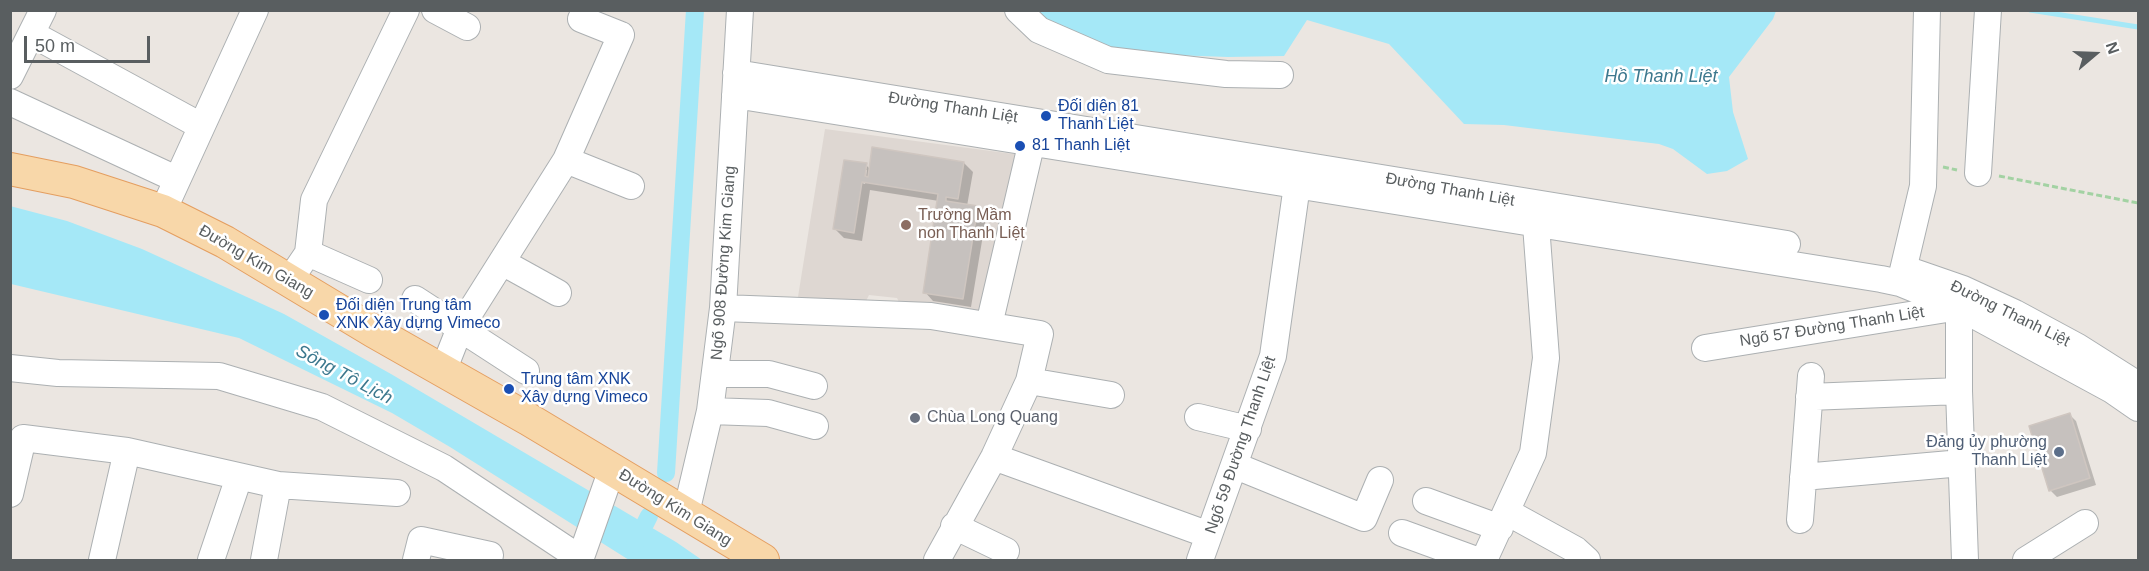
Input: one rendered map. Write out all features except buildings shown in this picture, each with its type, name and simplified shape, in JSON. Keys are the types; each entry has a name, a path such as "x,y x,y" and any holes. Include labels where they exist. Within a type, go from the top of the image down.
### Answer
{"main road":[{"name":"Đường Kim Giang","path":"10,169 74,182 163,211 225,242 443,371 608,482 686,513 763,561"}],"street":[{"path":"10,76 43,10"},
{"path":"163,211 255,10"},
{"path":"289,281 308,253 314,200 406,10"},
{"path":"435,10 467,27"},
{"name":"Ngõ 908 Đường Kim Giang","path":"686,513 710,411 723,308 740,10"},
{"path":"1018,10 1039,30 1108,60 1226,74 1280,75"},
{"path":"1978,173 1988,14"},
{"path":"1901,276 1923,186 1927,18"},
{"path":"443,371 460,328 566,160 621,35 581,20"},
{"path":"32,34 201,126"},
{"name":"Đường Thanh Liệt","path":"736,84 1032,141 1536,225 1792,263 1901,276"},
{"name":"Đường Thanh Liệt","path":"736,84 1802,247 1901,276 1961,298 2078,347 2139,385"},
{"path":"10,102 176,180"},
{"path":"989,325 1032,141"},
{"path":"566,160 631,186"},
{"name":"Ngõ 59 Đường Thanh Liệt","path":"1200,561 1236,466 1273,356 1297,185"},
{"path":"1484,561 1533,453 1546,358 1536,225"},
{"path":"308,253 369,280"},
{"path":"502,262 558,293"},
{"path":"1961,298 1959,392 1965,561"},
{"path":"1961,298 2139,408"},
{"name":"Ngõ 57 Đường Thanh Liệt","path":"1705,348 1961,298"},
{"path":"415,299 526,371"},
{"path":"723,308 931,316 1040,334 1029,381 994,456 937,561"},
{"path":"10,368 58,373 219,376 322,407 444,468 582,555 608,482"},
{"path":"715,374 769,374 814,386"},
{"path":"1029,381 1111,394"},
{"path":"1800,520 1810,387 1959,392"},
{"path":"710,411 768,412 815,426"},
{"path":"1198,417 1248,429"},
{"path":"10,494 23,438 127,451 278,485 397,493"},
{"path":"102,561 127,451"},
{"path":"994,456 1209,535"},
{"path":"1803,477 1962,463"},
{"path":"1236,466 1364,518 1380,480"},
{"path":"212,561 238,477"},
{"path":"264,561 278,485"},
{"path":"1426,501 1503,520 1576,550 1587,561"},
{"path":"2038,557 2085,523"},
{"path":"954,526 1006,551"},
{"path":"1402,533 1476,561"},
{"path":"416,561 421,540 490,555 489,561"}],"path":[{"path":"1925,165 2061,186 2139,203"}],"shaded area":[{"name":"Trường Mầm non Thanh Liệt","path":"825,129 1021,155 982,316 902,308 897,298 869,295 863,307 797,303"}],"water":[{"name":"Hồ Thanh Liệt","path":"1028,11 1776,11 1773,19 1729,77 1733,112 1748,159 1727,171 1707,174 1673,149 1659,144 1504,125 1464,124 1389,44 1307,20 1284,56 1228,57 1144,54 1091,43"},
{"name":"Sông Tô Lịch","path":"10,206 67,221 142,249 284,314 391,374 676,542 702,560 629,560 392,413 239,338 11,284"}],"waterway":[{"path":"666,473 695,10"},
{"path":"2030,10 2138,27"},
{"path":"635,544 649,516"}],"place":[{"name":"Đối diện 81 Thanh Liệt","path":"1046,116"},
{"name":"81 Thanh Liệt","path":"1020,146"},
{"name":"Trường Mầm non Thanh Liệt","path":"906,225"},
{"name":"Đối diện Trung tâm XNK Xây dựng Vimeco","path":"324,315"},
{"name":"Trung tâm XNK Xây dựng Vimeco","path":"509,389"},
{"name":"Chùa Long Quang","path":"915,418"},
{"name":"Đảng ủy phường Thanh Liệt","path":"2059,452"}]}
